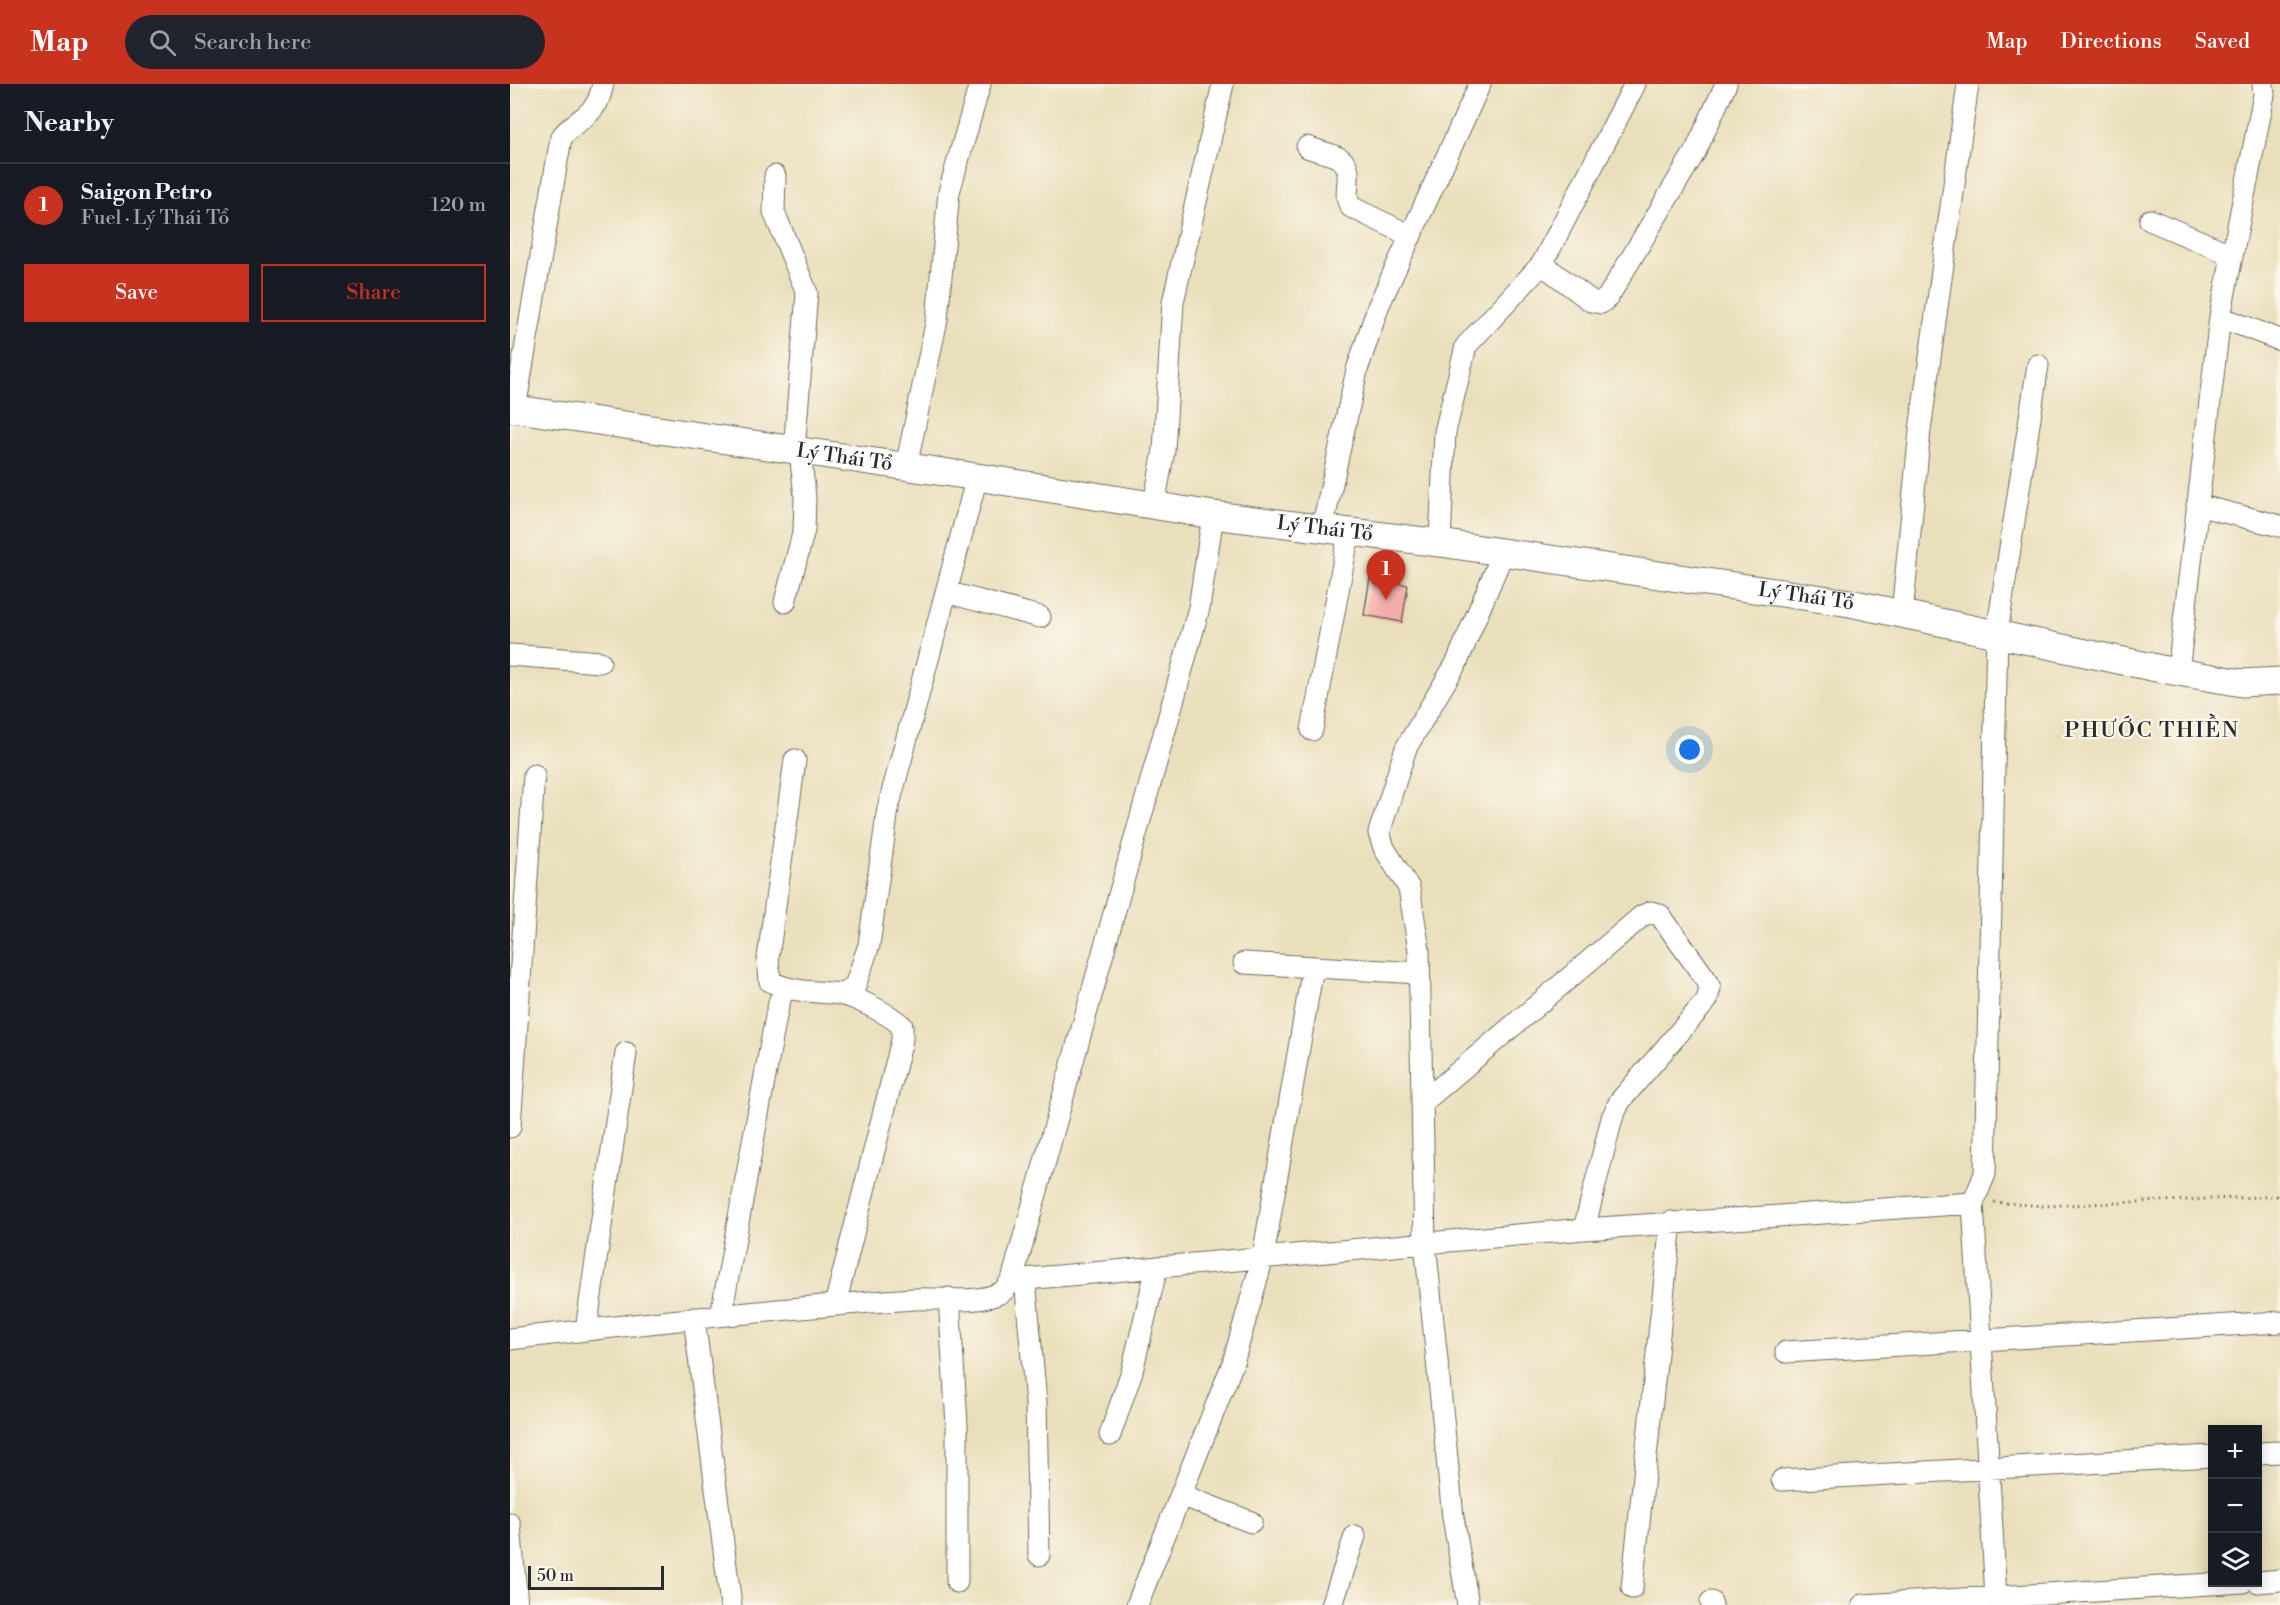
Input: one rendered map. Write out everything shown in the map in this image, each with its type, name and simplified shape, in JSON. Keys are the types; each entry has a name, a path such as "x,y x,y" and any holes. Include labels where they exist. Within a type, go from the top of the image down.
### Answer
{"main road":[{"name":"Lý Thái Tổ","path":"513,409 977,477 1213,515 1440,543 1850,603 2178,672 2242,683 2280,681"}],"street":[{"path":"513,409 561,138 567,128 593,110 599,100 603,84"},
{"path":"906,467 937,319 949,192 980,84"},
{"path":"1154,505 1164,450 1173,302 1223,84"},
{"path":"1312,730 1335,531 1357,370 1378,307 1480,84"},
{"path":"1440,543 1445,432 1466,346 1542,264 1635,84"},
{"path":"1542,264 1591,301 1601,303 1608,297 1696,150 1726,84"},
{"path":"1902,614 1920,430 1968,84"},
{"path":"2178,672 2220,317 2264,95 2264,84"},
{"path":"1307,147 1341,159 1348,168 1346,201 1351,207 1411,236"},
{"path":"775,176 774,212 807,293 797,451 805,497 804,530 785,602"},
{"path":"2150,220 2232,255"},
{"path":"2220,317 2280,340"},
{"path":"1996,1598 1973,1203 1985,1174 1997,633 2038,365"},
{"path":"843,994 855,986 869,945 888,808 977,477"},
{"path":"2197,505 2280,526"},
{"path":"1039,1555 1036,1403 1018,1279 1199,608 1213,515"},
{"path":"1468,1605 1453,1517 1425,1243 1419,950 1409,888 1384,848 1379,833 1406,748 1457,662 1503,553"},
{"path":"946,592 1040,617"},
{"path":"510,655 600,662"},
{"path":"795,760 768,958 770,981 783,988 843,994 894,1017 902,1026 902,1040 835,1305"},
{"path":"510,1127 534,775"},
{"path":"1422,1103 1642,916 1651,912 1660,915 1710,988 1707,1000 1620,1101 1612,1118 1584,1229"},
{"path":"1244,963 1419,973"},
{"path":"1137,1605 1233,1363 1263,1257 1313,967"},
{"path":"721,1315 783,988"},
{"path":"585,1330 626,1053"},
{"path":"510,1339 721,1315 835,1305 934,1298 977,1300 1002,1292 1018,1279 1671,1222 1973,1203"},
{"path":"1632,1588 1671,1222"},
{"path":"1110,1435 1132,1371 1157,1267"},
{"path":"949,1298 957,1425 957,1582"},
{"path":"694,1318 730,1605"},
{"path":"1786,1352 2280,1322"},
{"path":"2262,1453 2280,1452"},
{"path":"1782,1480 2208,1456"},
{"path":"1181,1495 1251,1522"},
{"path":"510,1524 517,1605"},
{"path":"1332,1605 1355,1536"},
{"path":"2262,1582 2280,1580"},
{"path":"1863,1605 2208,1584"}],"path":[{"path":"1973,1203 2008,1202 2042,1206 2280,1196"}],"building":[{"path":"1370,578 1408,585 1402,622 1364,615"}],"place":[{"name":"Saigon Petro","path":"1386,600"}],"district":[{"name":"PHƯỚC THIỀN","path":"2152,730"}]}
